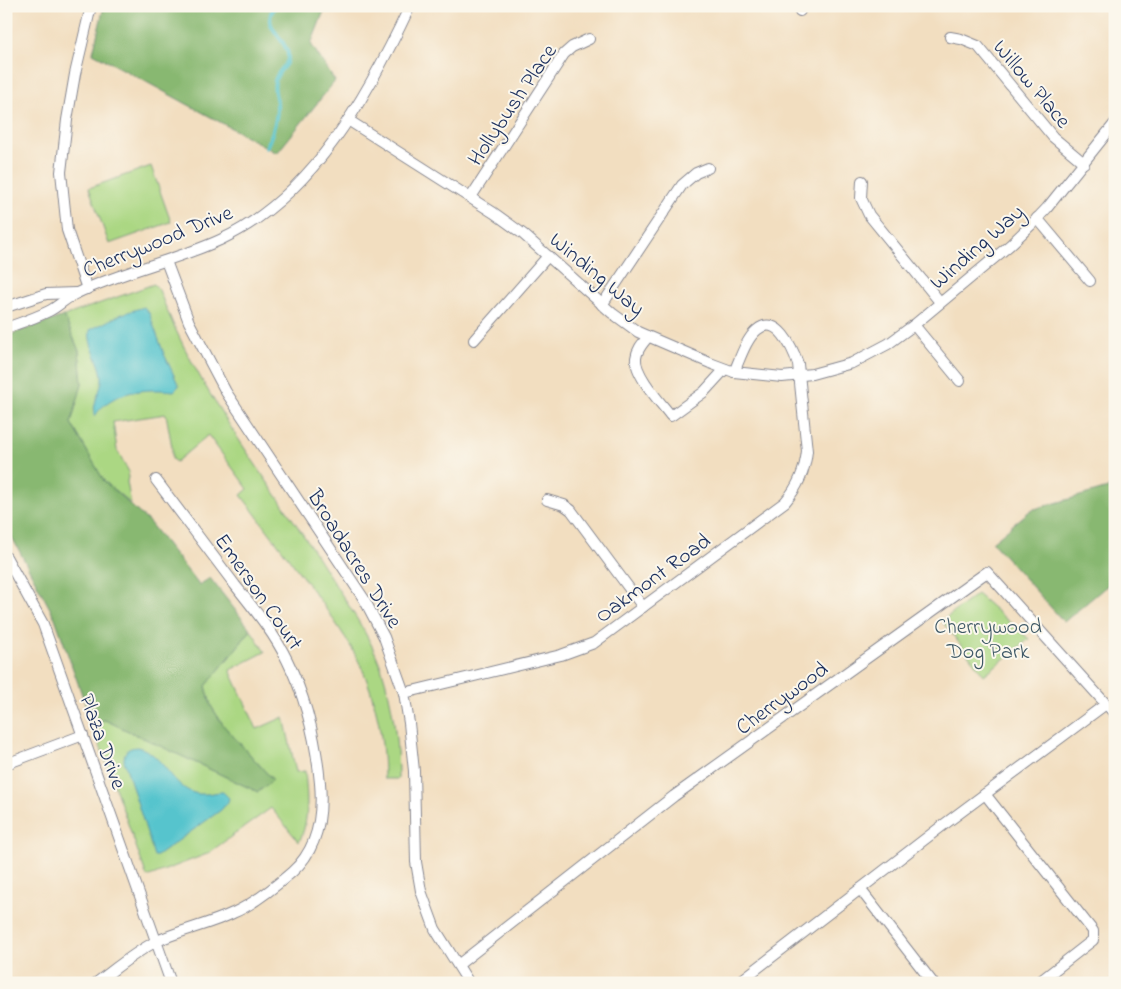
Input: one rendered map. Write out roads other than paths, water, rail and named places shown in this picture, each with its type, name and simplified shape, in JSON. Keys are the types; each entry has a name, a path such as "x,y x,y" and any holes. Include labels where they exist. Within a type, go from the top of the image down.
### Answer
{"street":[{"path":"87,289 67,230 61,172 62,152 70,102 91,6"},
{"name":"Cherrywood Drive","path":"6,328 48,312 76,293 220,240 244,227 282,199 328,150 348,120 386,56 410,6"},
{"name":"Willow Place","path":"950,37 978,46 1053,137 1084,162"},
{"name":"Hollybush Place","path":"471,197 564,54 572,47 589,39"},
{"name":"Winding Way","path":"348,120 471,197 523,234 628,326 648,337 730,370 771,376 799,376 824,372 852,363 888,344 914,325 1010,245 1038,218 1115,123"},
{"path":"602,305 682,186 696,173 708,168"},
{"path":"862,181 860,198 869,215 940,302"},
{"path":"1038,218 1090,281"},
{"path":"474,340 548,256"},
{"name":"Broadacres Drive","path":"166,261 189,322 221,384 331,547 375,616 392,656 404,693 413,754 418,876 430,918 470,983"},
{"name":"Cherrywood Drive","path":"6,307 46,294 76,293"},
{"path":"914,325 960,381"},
{"name":"Oakmont Road","path":"404,693 574,652 594,643 777,509 792,493 806,464 807,451 796,358 790,344 778,330 770,327 761,328 752,336 730,370"},
{"path":"648,337 640,346 636,364 642,377 671,416 730,370"},
{"name":"Emerson Court","path":"96,983 156,942 234,913 290,874 303,861 313,843 320,820 321,802 318,766 309,718 298,684 286,657 257,613 156,480"},
{"path":"547,500 556,501 571,510 642,607"},
{"name":"Plaza Drive","path":"6,557 43,624 172,983"},
{"name":"Cherrywood","path":"458,966 674,796 987,572 1115,714"},
{"path":"738,983 749,979 860,889 1106,704"},
{"path":"6,764 83,735"},
{"path":"985,794 1093,931 1093,940 1038,983"},
{"path":"860,889 933,983"}],"water":[{"path":"144,307 149,313 164,354 179,386 174,391 141,391 120,396 102,407 95,416 94,411 102,377 90,342 90,330 122,314"},
{"path":"137,747 146,750 154,756 182,786 190,791 199,794 223,792 229,798 221,810 157,856 154,856 124,761 127,751"}],"waterway":[{"path":"266,148 277,115 275,81 288,58 286,47 271,25 271,13 275,6"}],"park label":[{"name":"Cherrywood Dog Park","path":"988,638"}]}
